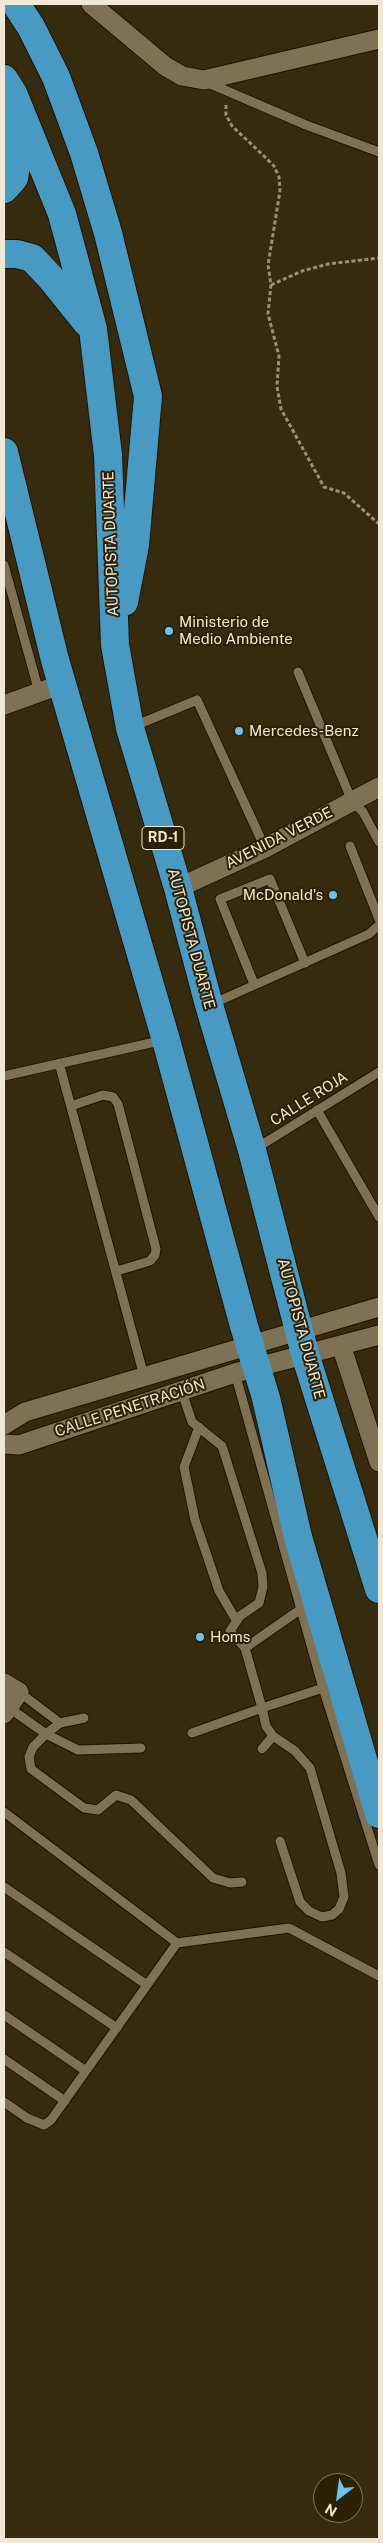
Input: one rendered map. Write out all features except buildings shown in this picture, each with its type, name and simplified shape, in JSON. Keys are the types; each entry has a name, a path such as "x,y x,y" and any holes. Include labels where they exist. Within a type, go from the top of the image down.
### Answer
{"highway":[{"path":"16,4 31,27 56,77 84,153 108,233 148,396 136,545 116,645"},
{"path":"4,189 14,178 16,166 8,86"},
{"name":"AUTOPISTA DUARTE","path":"8,86 62,214 93,330 108,454 116,645 130,728 178,888 209,1005 252,1150 303,1342 379,1589"},
{"path":"4,254 17,254 32,258 93,330"},
{"path":"4,452 50,688 166,1040 247,1361 266,1398 298,1537 379,1814"}],"street":[{"path":"91,4 165,66 182,76 204,80 379,39"},
{"path":"4,705 50,688"},
{"name":"AVENIDA VERDE","path":"178,888 265,848 379,787"},
{"path":"247,1361 303,1342 379,1307"},
{"path":"247,1361 303,1342 341,1345 379,1335"},
{"path":"341,1345 379,1462"},
{"name":"CALLE PENETRACIÓN","path":"4,1425 25,1412 144,1376 247,1361"},
{"name":"CALLE PENETRACIÓN","path":"4,1444 19,1445 182,1392 247,1361"}],"lane":[{"path":"204,80 306,126 379,152"},
{"path":"4,565 50,688"},
{"path":"298,672 352,801 363,812 379,842"},
{"path":"130,728 197,700 265,848"},
{"path":"350,846 379,919"},
{"path":"254,984 220,899 270,879 305,963"},
{"path":"209,1005 369,934 379,925"},
{"path":"4,1076 166,1040"},
{"path":"59,1063 144,1376"},
{"name":"CALLE ROJA","path":"252,1150 379,1072"},
{"path":"71,1106 103,1095 113,1097 118,1104 156,1249 155,1255 150,1261 117,1271"},
{"path":"317,1110 379,1217"},
{"path":"247,1361 301,1609 322,1688 379,1865"},
{"path":"182,1392 192,1422 222,1446 262,1573 263,1587 260,1603 236,1620 230,1631 245,1648 266,1726 273,1736 304,1758 310,1768 341,1873 344,1897 339,1909 332,1914 322,1917 309,1911 300,1902 280,1841"},
{"path":"199,1427 184,1467 195,1520 219,1591 236,1620"},
{"path":"245,1648 301,1609"},
{"path":"192,1733 322,1688"},
{"path":"8,1700 60,1723"},
{"path":"8,1700 46,1734 78,1750 141,1748"},
{"path":"84,1718 60,1723 46,1734 33,1747 29,1757 31,1769 84,1808 98,1810 116,1795 131,1800 213,1878 230,1884 242,1882"},
{"path":"262,1750 273,1736"},
{"path":"4,1812 176,1943 289,1928 379,1976"},
{"path":"4,1887 147,1985"},
{"path":"4,2102 27,2118 44,2125 51,2120 176,1943"},
{"path":"4,1952 116,2028"},
{"path":"4,2015 86,2071"},
{"path":"4,2059 65,2101"}],"path":[{"path":"229,92 226,116 232,126 274,166 279,177 280,191 268,265 270,285 268,314 279,356 277,386 281,409 324,487 344,493 379,524"},
{"path":"270,285 302,271 328,264 379,258"}],"place":[{"name":"Ministerio de Medio Ambiente","path":"169,631"},
{"name":"Mercedes-Benz","path":"239,731"},
{"name":"McDonald's","path":"333,895"},
{"name":"Homs","path":"200,1637"}]}
